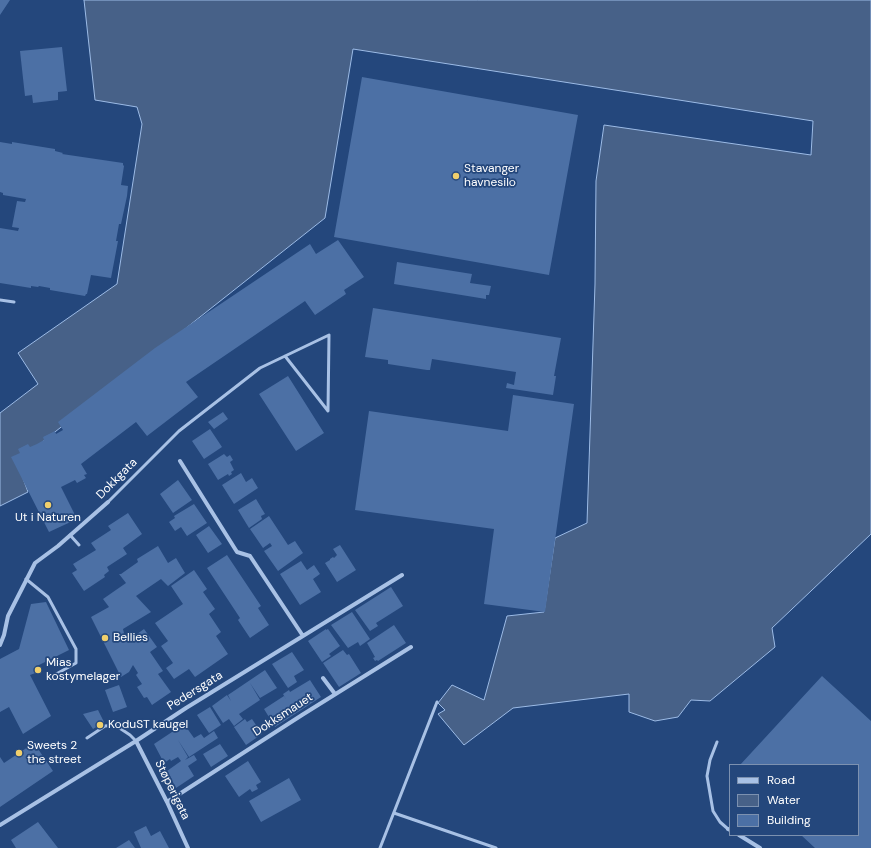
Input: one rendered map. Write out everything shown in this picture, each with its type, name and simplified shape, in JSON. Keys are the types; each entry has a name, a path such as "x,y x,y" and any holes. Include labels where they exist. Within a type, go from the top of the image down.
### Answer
{"street":[{"path":"180,461 237,552 250,556 303,636"},
{"name":"Dokkgata","path":"0,645 8,616 35,563 108,502"},
{"name":"Pedersgata","path":"0,825 402,575"},
{"name":"Dokksmauet","path":"167,802 410,647"},
{"path":"323,678 335,694"},
{"name":"Støperigata","path":"136,741 167,802 188,848"},
{"path":"741,836 760,848"}],"lane":[{"path":"0,300 14,302"},
{"name":"Dokkgata","path":"108,502 179,431 260,368 285,356 329,335 328,411 285,356"},
{"path":"70,535 79,545"},
{"path":"26,579 48,597 76,649 76,663 49,678"},
{"path":"380,848 437,702"},
{"path":"87,738 105,726 115,725 136,741"},
{"path":"717,742 710,760 707,776 713,811 720,822 729,829"},
{"path":"394,813 496,848"}],"water":[{"path":"84,0 871,0 871,534 772,628 775,647 710,701 691,700 678,717 655,721 629,712 629,694 513,708 464,745 438,714 445,710 438,703 452,685 484,700 507,616 544,612 555,538 587,523 595,284 596,181 604,125 811,155 813,121 353,49 325,218 17,462 28,492 0,506 0,413 38,384 18,353 117,284 142,124 137,107 95,100"}],"building":[{"path":"0,0 10,0 0,15"},
{"path":"62,47 67,91 58,92 58,100 33,103 32,95 25,96 20,51"},
{"name":"Stavanger havnesilo","path":"362,77 578,115 549,275 334,237"},
{"path":"0,142 12,144 12,142 55,149 55,151 63,153 62,154 123,163 124,166 121,185 128,186 127,196 121,224 119,224 116,241 118,241 111,278 91,275 87,294 85,296 50,290 50,288 39,286 31,286 31,288 0,283 0,228 18,231 19,228 12,227 17,201 25,202 26,199 3,195 3,193 0,192"},
{"path":"338,240 364,277 344,290 346,294 315,315 305,301 186,382 198,397 147,436 136,422 81,464 87,474 84,475 86,478 77,483 75,480 61,487 77,519 49,532 11,457 20,453 18,449 28,444 30,447 44,440 43,437 55,431 56,434 63,430 58,422 155,348 310,244 316,254"},
{"path":"397,262 472,274 470,283 491,286 489,295 486,295 486,299 394,284"},
{"path":"373,308 561,338 554,376 556,376 553,395 506,388 507,383 514,385 516,372 432,359 430,370 427,370 388,364 388,360 365,357"},
{"path":"288,376 324,433 296,451 259,394"},
{"path":"513,395 574,404 545,612 484,604 494,529 355,510 369,411 508,431"},
{"path":"223,412 228,419 214,429 208,422"},
{"path":"210,429 222,447 204,459 192,441"},
{"path":"224,454 227,457 230,455 233,460 230,462 234,470 229,476 228,474 218,480 208,464"},
{"path":"241,473 246,482 252,478 258,488 234,504 222,485"},
{"path":"178,480 192,500 173,513 160,494"},
{"path":"256,499 265,514 261,516 262,519 249,528 238,510"},
{"path":"194,504 207,523 187,536 181,527 175,531 169,522 175,518 174,516"},
{"path":"128,513 142,534 123,548 127,554 107,567 109,571 104,575 105,577 84,591 72,573 77,570 73,564 96,550 91,543 111,530 108,526"},
{"path":"269,516 288,545 295,541 303,553 278,571 264,551 272,546 270,543 263,548 250,529"},
{"path":"209,526 222,544 208,553 196,535"},
{"path":"340,545 356,570 337,582 325,563 337,555 333,549"},
{"path":"158,546 168,563 176,558 185,573 168,586 161,579 136,596 151,612 123,629 126,642 144,629 157,647 150,652 163,671 158,674 171,692 152,705 147,697 144,698 137,687 142,684 136,675 138,673 133,665 129,672 121,677 91,617 109,607 103,599 126,583 119,574 138,562 137,559"},
{"path":"227,555 261,606 258,608 269,625 250,638 238,620 240,618 207,568"},
{"path":"301,561 307,570 314,565 320,574 313,579 321,592 300,605 280,574"},
{"path":"194,570 207,589 203,592 215,609 209,614 221,632 216,636 228,654 195,677 189,669 174,679 166,668 173,663 161,646 168,641 155,623 183,604 171,586"},
{"path":"391,587 403,606 376,623 378,626 370,631 355,610"},
{"path":"46,602 69,650 37,666 41,671 30,675 51,716 23,734 9,707 0,712 0,659 19,649 31,604"},
{"path":"352,612 370,639 360,646 358,642 348,648 331,625"},
{"path":"394,625 406,643 378,661 375,661 373,658 375,657 367,643"},
{"path":"328,629 340,646 329,654 331,656 322,662 308,641"},
{"path":"343,650 347,655 349,654 361,673 339,687 323,663"},
{"path":"292,652 304,670 294,676 297,682 288,688 272,664"},
{"path":"265,670 277,688 260,698 250,683 260,700 239,714 243,719 234,726 229,719 223,723 212,706 227,695 231,701 228,695"},
{"path":"822,676 871,721 871,848 815,848 802,836 859,836 859,764 741,764"},
{"path":"310,680 321,697 275,727 264,709 284,696 287,701 283,694 289,690 290,692"},
{"path":"119,685 127,707 113,712 105,690"},
{"path":"210,707 221,725 209,733 197,715"},
{"path":"98,710 104,722 93,729 83,714"},
{"path":"245,719 247,722 252,719 262,734 246,745 234,727"},
{"path":"184,724 194,738 201,734 204,738 214,731 218,738 189,757 178,740 188,757 185,760 194,755 197,760 188,766 194,776 176,788 167,771 181,761 178,757 171,761 170,759 164,763 154,744"},
{"path":"34,743 53,771 0,807 0,757 4,763"},
{"path":"220,744 228,756 211,767 203,754"},
{"path":"248,761 261,782 256,785 258,789 252,792 250,789 239,797 225,776"},
{"path":"289,778 301,800 261,822 249,801"},
{"path":"38,822 58,848 16,848 11,840"},
{"path":"146,826 151,836 160,831 169,848 141,848 134,832"},
{"path":"129,840 135,848 116,848"}],"place":[{"name":"Stavanger havnesilo","path":"456,176"},
{"name":"Ut i Naturen","path":"48,505"},
{"name":"Bellies","path":"105,638"},
{"name":"Mias kostymelager","path":"38,670"},
{"name":"KoduST kaugel","path":"100,725"},
{"name":"Sweets 2 the street","path":"19,753"}]}
